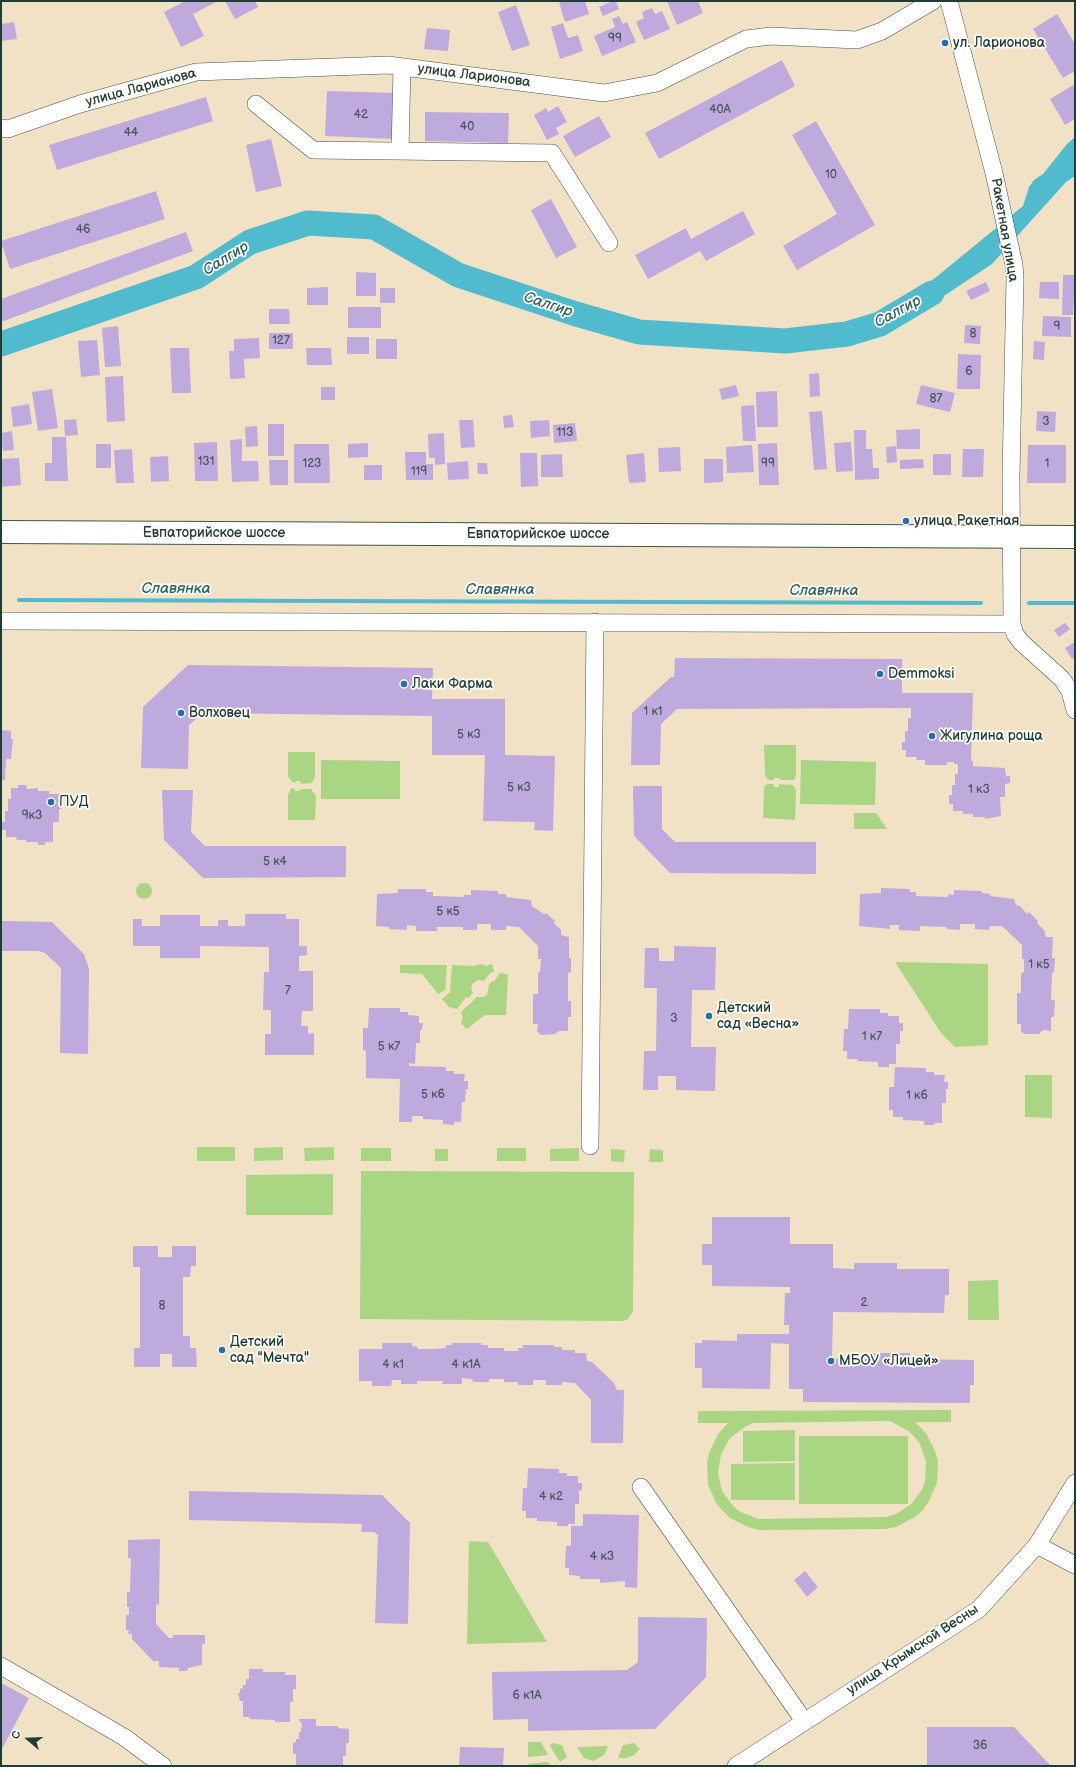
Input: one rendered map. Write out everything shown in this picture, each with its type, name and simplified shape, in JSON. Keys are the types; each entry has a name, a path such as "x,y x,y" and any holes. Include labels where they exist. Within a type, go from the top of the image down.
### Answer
{"main road":[{"name":"Евпаторийское шоссе","path":"1,532 1075,537"}],"street":[{"name":"улица Ларионова","path":"1,128 8,129 80,104 196,72 364,66 402,67 604,93 657,83 746,38 771,36 857,40 882,31 933,1"},
{"name":"Ракетная улица","path":"949,1 1000,199 1014,265 1011,476 1012,536"},
{"path":"400,151 402,67"},
{"path":"256,104 313,150 552,153 609,244"},
{"path":"1012,536 1012,624 1015,634 1021,642 1062,679 1070,691 1075,710"},
{"path":"1,621 1012,624"},
{"path":"590,1146 595,622"},
{"name":"улица Крымской Весны","path":"736,1766 979,1609 1037,1545 1075,1483"},
{"path":"641,1487 804,1721"},
{"path":"1037,1545 1075,1565"},
{"path":"1,1666 124,1737 164,1766"}],"green space":[{"path":"764,745 796,745 796,776 794,780 780,780 779,778 774,778 774,780 768,780 765,775"},
{"path":"288,752 315,752 315,777 312,783 301,784 300,781 296,781 296,783 292,782 288,776"},
{"path":"321,760 400,761 400,799 321,799"},
{"path":"801,760 876,762 875,805 800,804"},
{"path":"767,784 774,784 774,787 779,787 779,784 793,785 796,790 795,820 763,818 764,787"},
{"path":"291,788 295,789 295,791 300,791 300,789 311,789 316,796 315,820 288,820 288,795"},
{"path":"854,813 876,813 887,829 854,829"},
{"path":"141,883 147,883 152,888 150,897 147,899 141,899 136,894 136,888"},
{"path":"895,962 988,964 988,1045 955,1047 941,1033"},
{"path":"481,964 486,966 492,964 494,971 493,973 491,972 484,981 478,980 473,983 471,987 473,993 468,998 466,997 457,1009 449,1007 442,999 450,992 452,965 473,966"},
{"path":"400,965 447,965 445,990 438,994 422,974 400,973"},
{"path":"500,973 508,974 506,1015 485,1015 467,1029 461,1023 463,1017 461,1012 477,997 484,997 487,995 489,985 492,981 494,982"},
{"path":"1025,1075 1052,1075 1052,1118 1025,1117"},
{"path":"197,1147 235,1147 235,1161 197,1161"},
{"path":"283,1147 283,1160 254,1161 254,1148"},
{"path":"334,1147 334,1160 305,1161 304,1148"},
{"path":"361,1148 391,1148 391,1161 361,1161"},
{"path":"497,1148 526,1148 526,1161 497,1161"},
{"path":"579,1148 579,1161 550,1161 550,1149"},
{"path":"435,1149 448,1149 448,1161 435,1161"},
{"path":"611,1149 625,1150 624,1162 611,1161"},
{"path":"650,1149 663,1150 663,1162 649,1162"},
{"path":"361,1171 634,1172 633,1312 627,1320 622,1321 360,1319"},
{"path":"333,1174 333,1215 246,1215 246,1175"},
{"path":"998,1280 999,1320 968,1320 968,1281"},
{"path":"951,1410 951,1422 915,1422 926,1433 938,1461 937,1482 929,1501 923,1510 915,1517 896,1527 886,1529 759,1530 748,1527 730,1518 716,1503 708,1484 707,1463 709,1453 718,1434 728,1423 698,1423 698,1411","holes":["890,1421 907,1430 920,1444 926,1462 925,1481 922,1490 911,1504 896,1514 886,1517 759,1519 741,1512 734,1507 722,1491 718,1473 721,1454 730,1438 753,1423"]},
{"path":"795,1430 795,1461 743,1462 743,1431"},
{"path":"799,1436 908,1436 908,1504 799,1504"},
{"path":"795,1463 795,1500 731,1500 731,1464"},
{"path":"469,1541 488,1542 547,1642 467,1644"},
{"path":"528,1742 541,1742 548,1755 528,1757"},
{"path":"552,1743 562,1745 567,1757 560,1762 550,1746"},
{"path":"634,1743 640,1749 634,1755 627,1758 618,1758 623,1745"},
{"path":"608,1746 604,1755 593,1761 584,1758 577,1747"},
{"path":"547,1762 550,1764 548,1766 528,1766 528,1764"}],"water":[{"path":"1075,137 1075,176 1066,182 992,264 900,325 903,301 935,278 1023,206 1029,187 1034,180 1043,174 1067,144"}],"building":[{"path":"185,1 218,1 193,14 204,36 181,47 164,12"},
{"path":"225,1 255,1 258,7 235,19"},
{"path":"585,1 589,14 565,22 559,2"},
{"path":"616,1 619,9 603,16 599,7"},
{"path":"667,1 698,1 703,13 677,25"},
{"path":"516,5 530,45 512,51 498,12"},
{"path":"652,8 655,14 662,11 670,29 644,40 636,22 644,18 642,12"},
{"path":"1057,14 1075,44 1075,71 1063,78 1033,29"},
{"path":"619,16 623,24 627,22 636,42 602,56 594,36 615,27 612,19"},
{"path":"14,22 17,39 1,41 1,24"},
{"path":"563,23 568,38 578,35 583,51 560,59 551,27"},
{"path":"427,28 450,30 448,51 424,49"},
{"path":"782,60 795,86 659,159 645,133"},
{"path":"1075,84 1075,119 1065,125 1050,99"},
{"path":"327,91 396,93 394,139 325,136"},
{"path":"206,97 213,121 57,170 49,145"},
{"path":"558,106 567,122 556,128 559,134 547,140 534,115 546,108 548,112"},
{"path":"425,112 509,113 508,143 425,141"},
{"path":"599,116 611,137 575,157 563,136"},
{"path":"816,121 875,225 797,270 783,246 837,214 792,135"},
{"path":"271,139 282,186 256,192 246,145"},
{"path":"156,191 165,219 10,269 1,241"},
{"path":"551,199 577,247 556,258 531,210"},
{"path":"743,211 755,234 706,261 700,251 648,279 635,255 686,228 691,239"},
{"path":"186,232 193,251 1,322 1,299"},
{"path":"356,272 376,273 376,296 356,296"},
{"path":"1063,275 1075,275 1073,315 1062,315"},
{"path":"986,282 990,291 971,300 966,291"},
{"path":"1040,282 1059,282 1059,299 1039,298"},
{"path":"328,287 328,305 307,305 307,288"},
{"path":"380,288 395,288 395,303 380,303"},
{"path":"348,307 381,307 381,328 348,328"},
{"path":"269,309 289,309 290,324 269,324"},
{"path":"1043,316 1071,317 1071,337 1042,336"},
{"path":"965,325 981,326 980,344 964,343"},
{"path":"118,326 121,366 105,367 102,328"},
{"path":"269,333 293,333 293,349 269,349"},
{"path":"347,337 369,337 369,354 347,354"},
{"path":"259,338 260,358 244,359 245,378 230,379 229,351 234,351 234,339"},
{"path":"376,339 397,339 397,359 376,359"},
{"path":"97,340 100,375 81,377 78,341"},
{"path":"1034,341 1045,342 1044,360 1033,359"},
{"path":"170,348 189,348 191,393 172,393"},
{"path":"306,348 331,348 332,365 307,365"},
{"path":"958,354 981,355 980,389 957,389"},
{"path":"819,373 820,396 810,397 809,374"},
{"path":"123,376 125,421 107,422 105,377"},
{"path":"736,385 739,396 722,400 719,389"},
{"path":"921,385 955,393 950,412 916,404"},
{"path":"321,387 335,387 335,400 321,400"},
{"path":"52,389 58,428 38,431 32,392"},
{"path":"777,391 778,427 757,427 756,392"},
{"path":"29,404 32,424 13,427 11,407"},
{"path":"754,405 756,441 743,441 741,406"},
{"path":"822,411 827,469 814,470 809,412"},
{"path":"1037,411 1056,412 1055,432 1036,431"},
{"path":"512,415 514,427 504,428 503,416"},
{"path":"76,419 78,435 65,436 64,420"},
{"path":"459,420 473,420 475,447 461,448"},
{"path":"549,420 550,436 531,438 530,421"},
{"path":"575,423 577,441 554,443 553,425"},
{"path":"268,424 284,424 284,456 268,456"},
{"path":"257,426 258,446 246,447 245,427"},
{"path":"920,429 920,449 897,449 896,430"},
{"path":"854,430 866,430 866,449 872,449 873,468 879,468 879,479 855,480"},
{"path":"12,431 14,450 3,451 1,433"},
{"path":"444,433 445,464 435,465 435,458 429,458 428,434"},
{"path":"52,437 66,437 68,481 45,481 45,463 52,463"},
{"path":"242,439 242,461 258,461 259,481 232,482 230,440"},
{"path":"217,442 218,481 195,481 194,443"},
{"path":"851,442 853,471 836,472 834,443"},
{"path":"368,443 368,457 348,458 348,444"},
{"path":"777,443 779,485 759,485 758,444"},
{"path":"96,444 111,444 111,468 96,468"},
{"path":"294,444 329,444 330,483 294,483"},
{"path":"752,445 754,472 727,473 726,447"},
{"path":"1028,445 1066,445 1066,483 1027,483"},
{"path":"896,446 897,462 887,463 886,447"},
{"path":"680,447 681,471 659,472 658,448"},
{"path":"132,449 134,483 116,483 114,450"},
{"path":"963,449 984,449 983,477 962,477"},
{"path":"405,452 426,452 426,464 433,464 433,480 406,480"},
{"path":"520,453 537,453 538,486 521,487"},
{"path":"644,453 646,482 629,483 626,455"},
{"path":"562,454 563,477 541,477 541,455"},
{"path":"933,454 951,454 951,475 933,475"},
{"path":"168,456 169,481 151,482 150,457"},
{"path":"19,458 21,485 1,487 1,459"},
{"path":"704,459 723,459 723,482 704,483"},
{"path":"923,459 924,468 900,469 900,460"},
{"path":"269,460 288,460 288,485 270,485"},
{"path":"468,461 469,479 448,480 447,463"},
{"path":"477,463 487,463 488,474 478,474"},
{"path":"364,465 382,465 382,480 364,480"},
{"path":"1065,623 1070,629 1059,637 1054,630"},
{"path":"1075,642 1075,657 1072,659 1065,648"},
{"path":"675,658 902,659 902,693 973,693 971,761 973,761 973,766 1005,768 1006,776 1010,776 1010,783 1005,784 1005,797 1000,797 1001,816 985,819 985,817 973,817 973,814 963,814 963,811 953,811 953,804 949,804 949,795 952,795 952,785 955,785 955,774 958,774 958,764 954,764 954,762 947,762 947,765 925,765 925,760 916,760 917,757 906,757 906,750 902,750 902,742 905,742 905,731 908,731 908,718 911,718 911,708 677,709 661,724 660,765 631,765 632,713 671,677 674,677"},
{"path":"188,665 433,668 432,699 505,699 505,755 555,756 553,831 534,830 535,822 483,821 485,755 432,755 432,716 203,713 189,725 188,769 141,768 143,707"},
{"path":"1,730 11,731 11,739 13,739 11,759 6,759 5,780 1,780"},
{"path":"18,785 26,785 27,789 38,788 38,791 49,791 49,794 59,794 59,802 62,802 62,809 59,809 59,822 53,822 53,842 45,842 45,845 38,845 38,842 26,842 26,840 17,840 16,837 6,837 6,830 2,830 2,822 5,822 5,811 8,811 8,799 11,799 11,788 18,788"},
{"path":"633,786 662,786 662,829 675,842 816,842 816,874 670,873 634,836"},
{"path":"162,790 193,790 191,832 205,846 346,846 346,877 203,878 164,840"},
{"path":"881,888 910,889 910,892 916,892 916,896 948,897 948,894 954,895 954,890 982,891 982,893 990,894 990,896 1014,899 1016,905 1020,906 1027,914 1029,912 1038,921 1037,923 1044,930 1046,937 1053,937 1052,958 1055,958 1054,972 1052,973 1051,1000 1055,1000 1054,1017 1051,1017 1051,1031 1043,1030 1039,1034 1024,1034 1021,1031 1021,1024 1017,1024 1017,993 1021,993 1021,973 1024,972 1022,945 1002,926 990,926 989,930 975,929 975,924 960,924 960,930 947,929 946,927 920,926 920,931 899,930 899,925 890,925 890,929 859,926 860,894 881,893"},
{"path":"398,889 426,889 426,892 433,892 433,896 464,897 464,895 471,895 471,890 498,891 498,894 506,894 506,897 531,900 532,906 544,914 546,913 555,921 554,923 561,930 561,935 569,937 571,972 568,973 568,1001 571,1001 571,1017 568,1017 568,1031 559,1031 555,1034 541,1035 537,1031 538,1024 533,1024 533,994 538,994 538,973 540,972 541,959 538,959 538,946 519,927 506,926 506,930 491,930 491,924 477,924 477,930 463,930 463,927 437,927 437,931 416,931 416,926 407,925 407,930 389,929 389,927 376,926 377,894 398,893"},
{"path":"245,914 286,914 286,919 299,919 299,946 307,946 307,955 299,956 299,971 313,971 313,1011 302,1011 301,1026 308,1026 308,1034 314,1033 314,1055 265,1055 265,1034 271,1034 271,1010 263,1010 264,972 269,972 269,947 200,946 200,958 160,958 160,946 133,946 133,919 142,919 142,926 160,926 160,915 200,915 200,926 218,926 218,920 228,920 228,926 245,926"},
{"path":"1,921 52,922 84,954 89,969 88,1054 60,1053 61,968 45,953 38,951 1,951"},
{"path":"674,946 716,947 715,990 692,990 691,1047 716,1047 715,1091 676,1090 676,1076 658,1076 658,1090 643,1090 644,1051 656,1051 657,988 644,988 645,948 659,948 659,961 674,961"},
{"path":"369,1008 400,1008 400,1012 408,1012 408,1015 419,1016 419,1023 423,1023 422,1030 420,1030 420,1043 416,1043 415,1064 409,1063 409,1066 446,1067 446,1071 454,1071 454,1074 465,1074 464,1081 468,1081 468,1089 466,1089 465,1102 462,1102 461,1122 454,1122 454,1125 443,1124 443,1120 423,1119 423,1116 412,1116 412,1122 399,1122 400,1079 366,1078 366,1051 363,1050 363,1028 368,1028"},
{"path":"849,1009 880,1009 880,1013 888,1013 888,1016 899,1016 899,1023 903,1023 903,1031 900,1031 900,1044 896,1044 896,1064 889,1064 889,1067 878,1067 878,1062 847,1059 847,1051 843,1051 844,1029 848,1029"},
{"path":"895,1067 926,1068 926,1072 934,1072 934,1075 945,1075 944,1082 948,1082 948,1089 946,1089 946,1103 942,1103 942,1123 924,1125 924,1121 903,1120 903,1117 893,1117 893,1110 889,1110 889,1087 894,1087"},
{"path":"712,1217 790,1217 790,1244 833,1244 833,1268 854,1269 854,1263 897,1263 897,1269 949,1269 949,1295 945,1295 944,1313 833,1312 832,1359 866,1359 866,1353 910,1353 910,1359 974,1360 974,1385 970,1385 970,1403 803,1402 803,1389 789,1389 789,1344 771,1343 770,1389 702,1388 702,1368 695,1368 695,1343 702,1343 702,1340 737,1341 737,1334 789,1334 789,1325 784,1325 785,1293 790,1293 790,1287 712,1286 712,1265 702,1265 702,1244 712,1244"},
{"path":"133,1246 158,1246 158,1257 172,1257 172,1246 196,1246 196,1266 191,1266 190,1277 183,1277 183,1336 190,1336 190,1348 196,1348 197,1367 172,1367 172,1354 160,1354 160,1367 134,1367 134,1348 140,1348 140,1267 133,1267"},
{"path":"382,1343 412,1343 412,1346 418,1347 417,1349 432,1349 446,1348 446,1345 452,1345 452,1343 481,1343 481,1345 488,1345 488,1348 504,1348 504,1351 518,1351 518,1348 523,1348 523,1345 554,1345 554,1347 562,1347 562,1350 575,1350 575,1353 586,1353 587,1361 592,1362 614,1383 617,1390 624,1390 623,1443 591,1443 591,1400 575,1383 562,1382 562,1385 546,1385 546,1380 533,1380 533,1385 518,1385 518,1382 504,1382 504,1379 489,1379 489,1382 473,1382 472,1379 462,1378 462,1384 442,1384 443,1381 417,1381 417,1384 401,1384 401,1380 392,1380 391,1386 372,1386 372,1381 359,1381 359,1349 382,1349"},
{"path":"528,1468 559,1469 559,1473 567,1473 567,1476 578,1476 578,1483 582,1483 582,1490 579,1491 579,1504 575,1504 575,1524 568,1524 568,1526 557,1526 557,1522 537,1521 537,1518 526,1518 526,1511 522,1511 523,1488 527,1488"},
{"path":"189,1491 382,1495 410,1523 408,1624 375,1623 378,1535 374,1532 361,1532 362,1524 189,1520"},
{"path":"583,1514 639,1515 637,1588 625,1587 625,1581 600,1583 600,1579 580,1579 580,1576 569,1575 569,1568 565,1568 566,1546 571,1546 571,1526 583,1526"},
{"path":"160,1539 159,1605 156,1604 156,1624 169,1638 173,1638 173,1635 205,1635 205,1644 202,1644 202,1665 188,1668 187,1671 179,1671 179,1668 159,1667 159,1661 153,1661 132,1639 132,1634 128,1634 129,1630 126,1630 126,1615 129,1615 129,1607 127,1607 127,1592 130,1592 131,1558 128,1558 128,1540"},
{"path":"805,1571 818,1587 807,1597 794,1580"},
{"path":"638,1617 707,1618 706,1677 655,1729 528,1731 528,1719 493,1720 492,1672 627,1670 638,1662"},
{"path":"249,1669 263,1669 263,1672 285,1672 285,1675 296,1675 296,1689 293,1689 293,1702 290,1702 290,1722 275,1722 275,1720 249,1719 250,1717 243,1717 243,1701 240,1701 238,1693 240,1693 240,1688 243,1689 243,1685 246,1685 246,1679 249,1679"},
{"path":"1,1683 29,1698 1,1751"},
{"path":"299,1719 316,1719 316,1726 338,1726 338,1728 349,1729 349,1743 346,1743 346,1756 343,1756 343,1766 296,1766 296,1754 293,1754 293,1743 296,1742 296,1739 299,1739 299,1732 301,1732 302,1723"},
{"path":"927,1727 1014,1727 1051,1766 927,1766"},
{"path":"460,1747 504,1748 503,1766 459,1766"}],"waterway":[{"name":"Салгир","path":"1,344 196,277 250,242 308,223 374,227 458,275 576,314 639,332 785,341 847,334 880,324 932,293"},
{"name":"Славянка","path":"19,600 981,603"},
{"name":"Славянка","path":"1029,603 1075,603"}],"place":[{"name":"ул. Ларионова","path":"945,43"},
{"name":"улица Ракетная","path":"906,521"},
{"name":"Demmoksi","path":"880,674"},
{"name":"Лаки Фарма","path":"404,684"},
{"name":"Волховец","path":"181,713"},
{"name":"Жигулина роща","path":"932,736"},
{"name":"ПУД","path":"51,802"},
{"name":"Детский сад «Весна»","path":"709,1016"},
{"name":"Детский сад \"Мечта\"","path":"222,1350"},
{"name":"МБОУ «Лицей»","path":"831,1361"}]}
